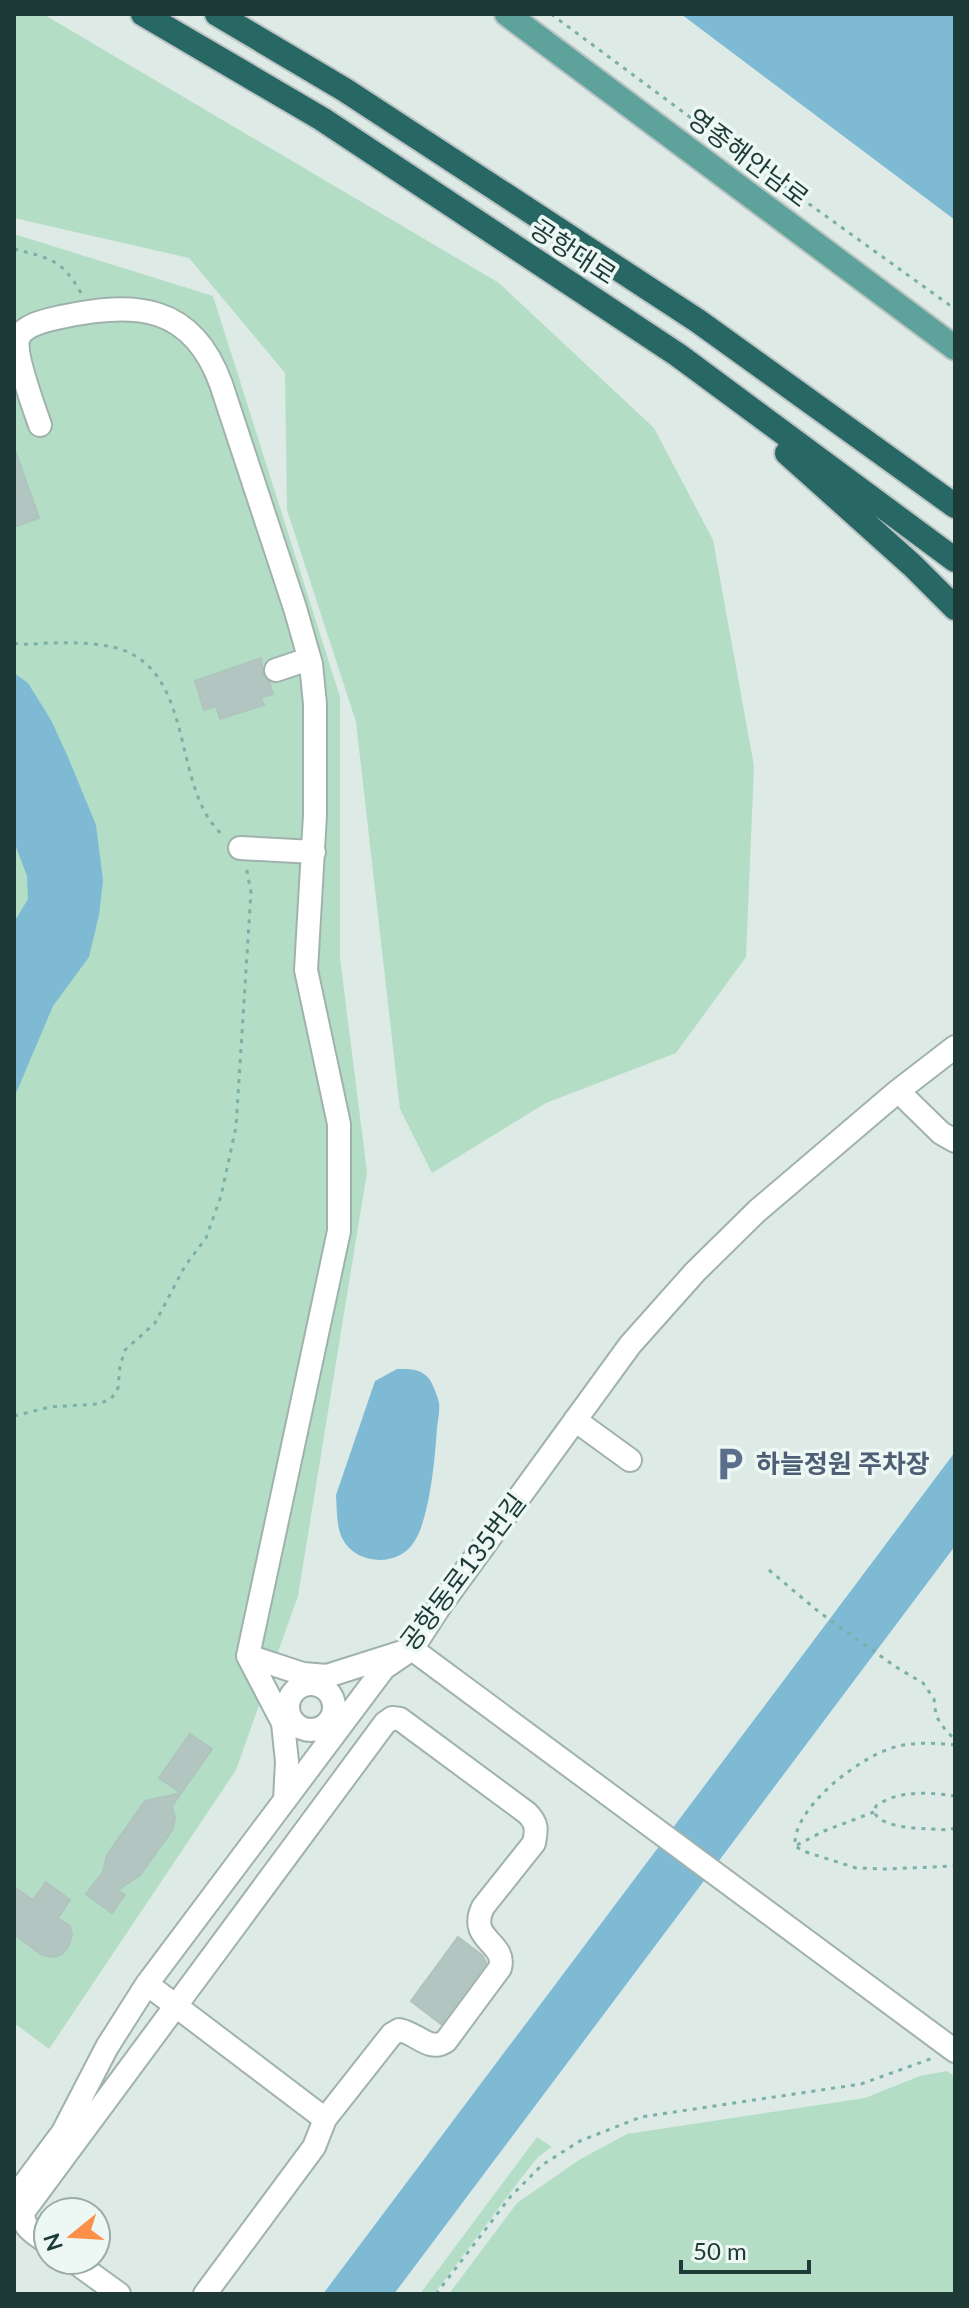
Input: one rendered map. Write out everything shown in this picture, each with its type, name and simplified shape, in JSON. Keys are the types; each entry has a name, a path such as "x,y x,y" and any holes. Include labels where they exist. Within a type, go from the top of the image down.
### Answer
{"highway":[{"name":"공항대로","path":"143,14 322,119 678,355 955,560"},
{"name":"공항대로","path":"217,14 345,90 698,321 955,506"},
{"path":"678,355 913,566 955,608"}],"main road":[{"name":"영종해안남로","path":"507,14 955,348"}],"street":[{"path":"40,425 18,355 17,341 23,330 88,311 121,308 150,312 182,328 207,351 214,364 309,659 315,704 314,852 306,970 339,1124 339,1231 248,1656 288,1721 311,1730 334,1724 331,1698 315,1680 248,1656"},
{"path":"276,670 309,659"},
{"path":"240,848 314,852"},
{"name":"공항동로135번길","path":"14,2198 63,2132 107,2047 147,1984 285,1800 334,1724 384,1668 412,1649 630,1345 695,1272 757,1211 898,1091 955,1047"},
{"path":"898,1091 941,1133 955,1141"},
{"path":"575,1420 630,1460"},
{"path":"285,1800 288,1706 294,1692 315,1680 412,1649 954,2050"},
{"path":"35,2196 385,1723 392,1718 400,1719 535,1821 537,1830 534,1843 479,1915 478,1924 483,1935 501,1953 500,1968 440,2046 432,2046 410,2032 399,2030 392,2034 325,2119 314,2147 205,2294"},
{"path":"147,1984 325,2119"},
{"path":"32,2200 22,2218 25,2226 32,2231"},
{"path":"94,2276 119,2294"}],"path":[{"path":"551,14 955,309"},
{"path":"14,249 52,259 64,268 81,292 88,311"},
{"path":"14,643 92,644 129,652 147,664 171,706 204,811 215,829 240,848 251,892 236,1127 221,1196 206,1238 185,1266 155,1323 125,1350 118,1388 111,1399 98,1404 50,1407 14,1416"},
{"path":"769,1570 819,1612 923,1683 934,1699 936,1716 955,1742"},
{"path":"795,1846 800,1826 816,1799 847,1771 896,1746 955,1742"},
{"path":"955,1796 905,1795 884,1800 874,1812 879,1821 891,1825 955,1828"},
{"path":"795,1846 874,1812"},
{"path":"795,1846 856,1868 955,1866"},
{"path":"436,2294 511,2196 542,2165 580,2141 641,2117 861,2084 954,2050"}],"green space":[{"path":"14,14 43,14 499,283 654,428 713,540 754,766 746,957 676,1053 546,1103 432,1173 400,1109 356,722 287,510 285,373 189,258 14,218"},
{"path":"14,234 213,296 340,697 340,958 367,1172 298,1596 236,1770 49,2049 14,2023"},
{"path":"947,2071 955,2077 955,2294 449,2294 517,2203 579,2160 627,2134 865,2098 920,2076"},
{"path":"537,2137 552,2147 538,2157 434,2294 420,2294"}],"water":[{"path":"681,14 955,14 955,220"},
{"path":"14,673 28,683 51,720 68,757 96,825 103,880 89,957 53,1006 14,1098 14,922 28,899 27,876 14,842"},
{"path":"397,1369 419,1371 427,1376 434,1388 439,1406 435,1455 428,1503 414,1542 398,1556 377,1560 356,1554 342,1538 336,1495 375,1381"},
{"path":"955,1452 955,1546 394,2294 323,2294"}],"building":[{"path":"14,453 39,518 14,527"},
{"path":"261,658 263,674 273,694 261,697 264,705 220,719 216,706 204,710 195,681"},
{"path":"190,1734 212,1749 172,1806 175,1818 173,1829 140,1875 118,1890 125,1895 112,1913 86,1894 103,1872 107,1855 145,1801 181,1793 159,1778"},
{"path":"46,1882 70,1900 58,1918 70,1926 72,1935 68,1947 54,1957 42,1955 14,1934 14,1887 33,1900"},
{"path":"458,1937 483,1956 486,1963 441,2024 411,2001"}],"place":[{"name":"하늘정원 주차장","path":"730,1464"}]}
